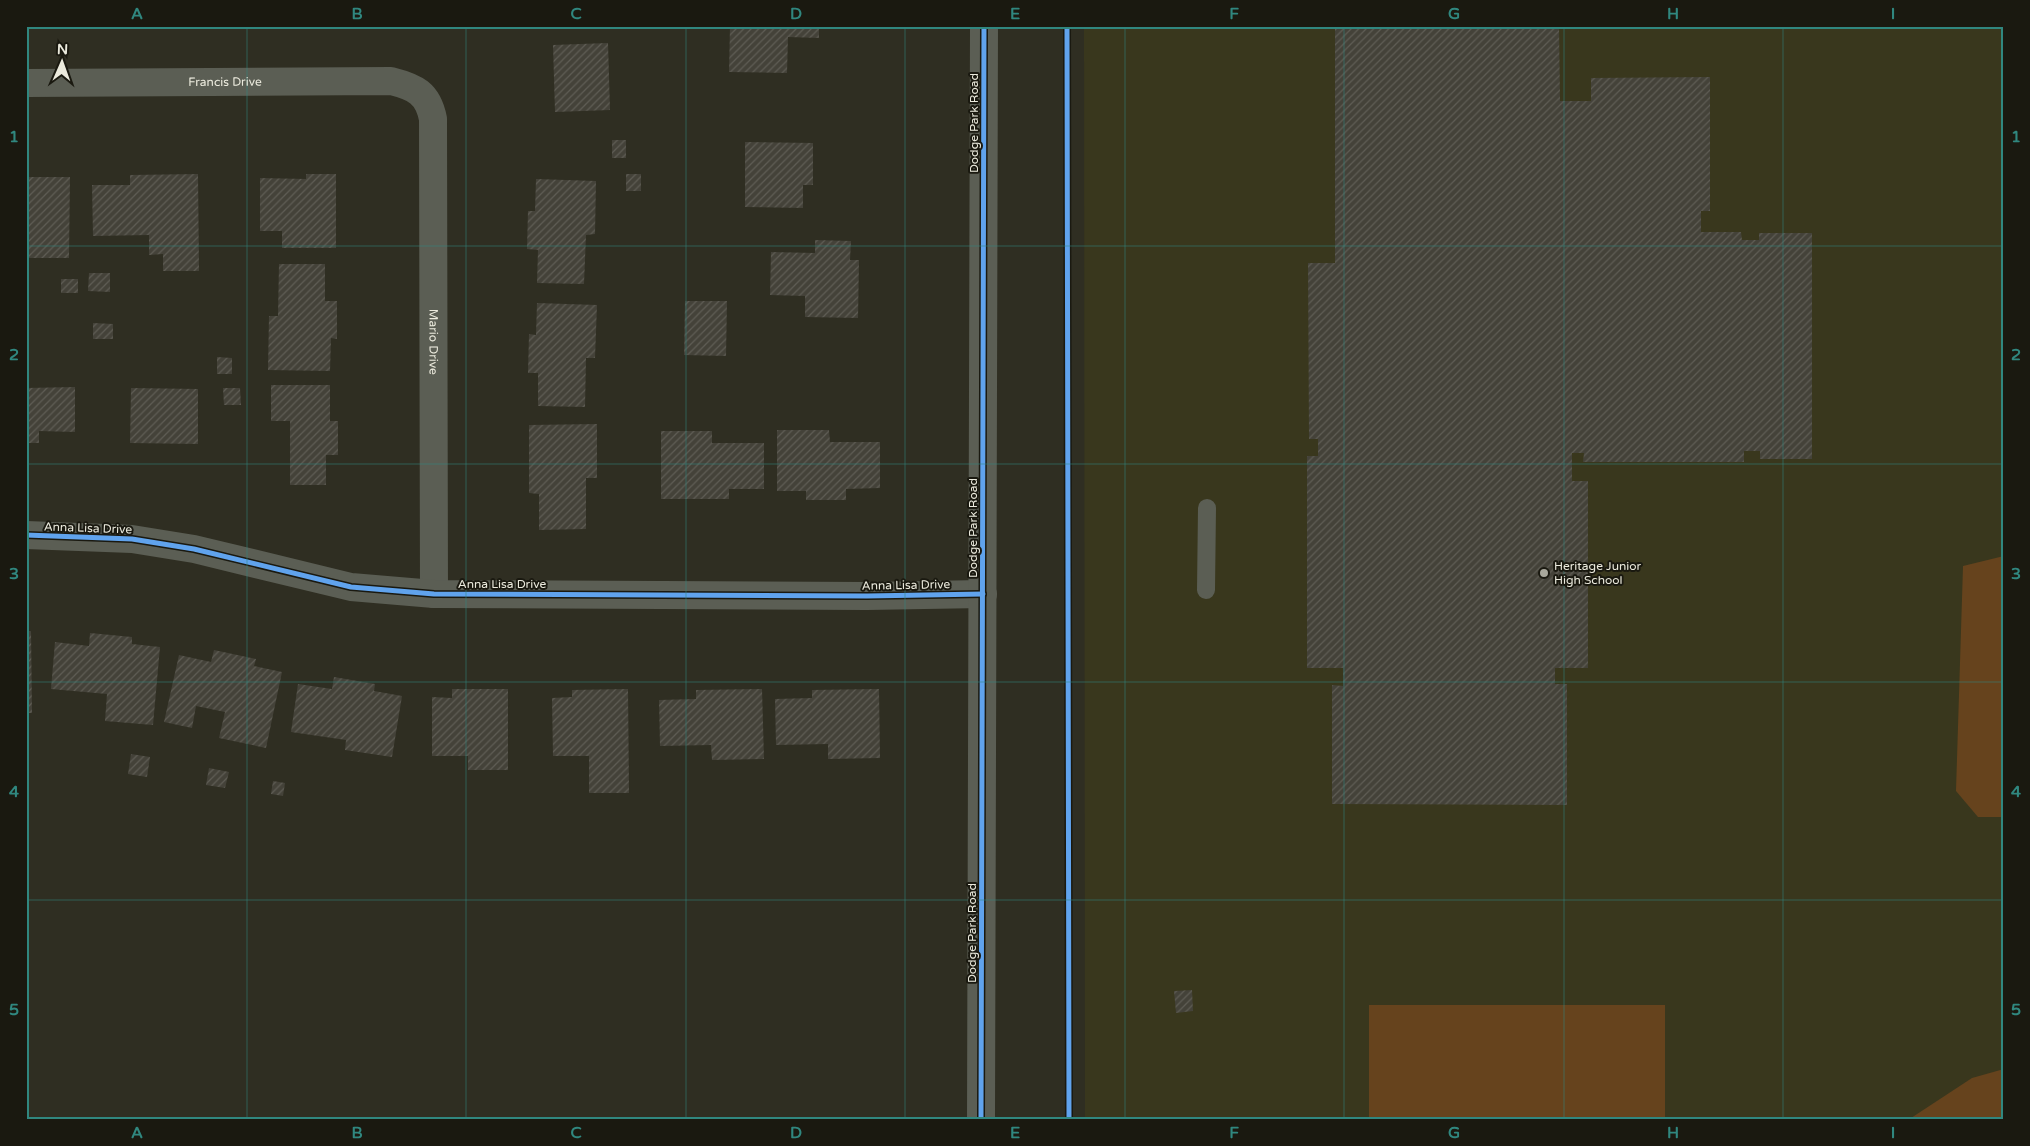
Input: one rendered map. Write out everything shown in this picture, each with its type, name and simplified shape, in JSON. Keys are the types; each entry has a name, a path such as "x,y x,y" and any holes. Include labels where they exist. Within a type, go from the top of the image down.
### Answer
{"street":[{"name":"Dodge Park Road","path":"981,1120 984,26"},
{"name":"Francis Drive","path":"26,83 391,81 406,84 421,93"},
{"name":"Mario Drive","path":"421,93 430,104 433,119 434,594"},
{"name":"Anna Lisa Drive","path":"26,535 132,539 194,549 351,588 392,592 434,594 983,594"}],"lane":[{"path":"1206,590 1207,508"}],"shaded area":[{"name":"Heritage Junior High School","path":"1084,26 2004,26 2004,1120 1085,1120"},
{"path":"2004,556 2004,817 1978,817 1956,791 1963,566"},
{"path":"1369,1005 1665,1005 1665,1120 1369,1120"},
{"path":"2004,1069 2004,1120 1908,1120 1972,1078"}],"building":[{"path":"730,26 819,26 819,38 788,37 787,73 729,72"},
{"path":"1335,26 1559,26 1560,101 1591,101 1591,78 1710,77 1710,211 1701,211 1701,232 1741,232 1742,240 1759,240 1759,233 1812,233 1812,459 1760,459 1760,451 1744,451 1744,462 1583,462 1584,453 1572,453 1572,481 1588,481 1588,668 1555,668 1555,684 1567,684 1567,805 1332,804 1332,685 1343,686 1343,668 1307,668 1307,456 1318,456 1318,439 1309,439 1308,263 1335,263"},
{"path":"608,43 610,110 555,112 553,45"},
{"path":"612,140 626,140 626,158 612,158"},
{"path":"745,142 813,143 813,185 803,185 803,208 745,207"},
{"path":"198,174 199,271 163,271 163,254 149,255 149,235 93,236 92,185 130,185 130,175"},
{"path":"306,174 336,174 336,248 282,248 282,231 260,231 260,178 306,179"},
{"path":"626,174 641,174 641,191 626,191"},
{"path":"26,177 70,177 69,258 29,258 29,244 26,244"},
{"path":"536,179 596,181 595,234 586,235 584,284 537,283 538,250 527,249 528,211 535,211"},
{"path":"815,240 851,241 850,260 859,260 858,318 805,317 805,296 770,295 771,252 815,253"},
{"path":"279,264 325,264 325,301 337,301 337,339 331,338 330,371 268,370 269,316 278,316"},
{"path":"89,273 110,273 110,292 88,291"},
{"path":"61,279 78,279 78,293 61,293"},
{"path":"685,301 727,301 726,356 684,355"},
{"path":"537,303 597,305 595,358 586,358 585,407 538,406 538,373 528,373 529,334 536,335"},
{"path":"93,323 113,324 113,339 93,339"},
{"path":"217,357 232,358 232,374 217,374"},
{"path":"271,385 330,385 330,421 338,421 338,455 326,455 326,485 290,485 290,421 271,421"},
{"path":"75,387 75,432 39,431 39,443 26,443 26,388"},
{"path":"131,388 198,389 198,444 130,443"},
{"path":"223,388 240,388 241,405 224,405"},
{"path":"597,424 597,478 586,478 586,529 539,530 539,494 529,493 529,425"},
{"path":"777,430 829,430 830,442 880,442 880,488 846,489 846,500 806,500 806,491 777,491"},
{"path":"661,431 712,431 712,443 764,443 764,489 729,489 729,499 661,499"},
{"path":"31,631 32,713 26,713 26,632"},
{"path":"90,633 132,637 132,644 160,647 153,725 105,721 107,694 51,689 55,642 89,646"},
{"path":"214,650 256,659 254,666 282,672 266,748 219,738 225,712 196,706 192,728 164,722 179,655 211,662"},
{"path":"334,677 375,684 374,691 402,696 392,757 345,750 346,740 291,732 298,684 332,689"},
{"path":"452,689 508,689 508,770 468,770 468,756 432,756 432,697 452,698"},
{"path":"628,689 629,793 589,793 589,756 553,756 552,698 572,697 572,690"},
{"path":"762,689 764,759 712,760 711,745 660,746 659,700 696,699 696,690"},
{"path":"879,689 880,758 828,759 828,744 776,745 775,699 812,698 812,690"},
{"path":"131,754 150,757 147,777 128,774"},
{"path":"209,768 229,772 225,788 206,785"},
{"path":"273,781 285,783 283,796 271,794"},
{"path":"1192,990 1193,1011 1176,1013 1174,991"}],"cycle path":[{"path":"981,1120 984,26"},
{"path":"1067,26 1069,1120"},
{"path":"26,535 132,539 194,549 351,587 434,594 867,596 983,594"}],"place":[{"name":"Heritage Junior High School","path":"1544,573"}]}
